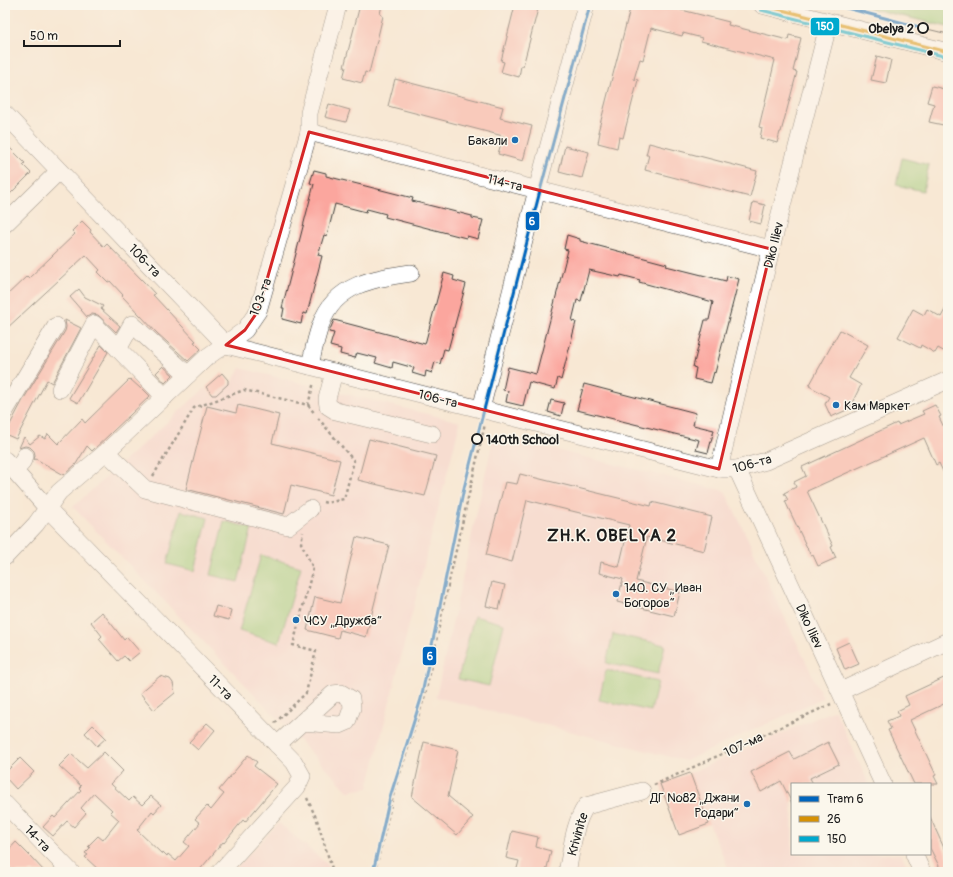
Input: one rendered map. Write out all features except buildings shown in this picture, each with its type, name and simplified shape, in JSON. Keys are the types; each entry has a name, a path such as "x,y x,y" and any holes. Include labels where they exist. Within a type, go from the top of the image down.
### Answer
{"street":[{"name":"103-та","path":"5,556 36,524 59,492 106,452 207,357 245,330 258,310 309,132 309,113 338,5"},
{"path":"481,409 536,190 586,5"},
{"path":"762,5 948,52"},
{"name":"Diko Iliev","path":"719,469 771,249 830,22"},
{"name":"106-та","path":"5,114 226,344 719,469 737,469 766,461 948,380"},
{"name":"114-та","path":"309,132 771,249"},
{"path":"5,224 59,171"},
{"path":"310,366 321,324 329,308 341,294 358,284 381,277 411,273"},
{"path":"60,389 94,324 165,397"},
{"path":"118,349 132,324 188,375"},
{"path":"5,411 56,326"},
{"path":"334,372 327,399 328,406 336,411 432,434"},
{"path":"106,452 145,489 288,526 310,509"},
{"path":"10,465 21,464 25,456"},
{"name":"11-та","path":"10,465 48,509 294,762 302,776 298,787"},
{"name":"Diko Iliev","path":"737,469 883,783"},
{"path":"842,694 948,642"},
{"path":"277,745 302,722"},
{"path":"220,872 298,787"},
{"name":"Krivinite","path":"567,872 578,822 581,813 586,806 642,791"},
{"name":"14-та","path":"5,804 71,872"},
{"path":"914,855 922,872"}],"path":[{"path":"308,405 313,386"},
{"path":"145,489 194,408 244,390 308,405 354,461 344,499 327,503 312,499 300,543 312,568 293,645 316,651 306,693 278,720"},
{"path":"376,872 394,792 425,695 483,431"},
{"name":"107-ма","path":"642,791 842,694"},
{"path":"298,787 309,800 334,872"}],"highlighted area":[{"path":"309,132 771,249 719,469 226,345 245,330 258,311"}],"shaded area":[{"name":"ЧСУ „Дружба“","path":"240,368 460,422 368,788 348,791 73,507 205,388 214,398 232,382"},
{"name":"140. СУ „Иван Богоров“","path":"494,435 725,491 823,698 686,761 436,697"},
{"name":"ДГ №82 „Джани Родари“","path":"835,710 869,783 791,783 791,855 902,855 910,872 730,872 709,824 690,773"},
{"path":"279,823 328,865 326,872 232,872"}],"green space":[{"path":"856,5 948,5 948,27"},
{"path":"902,158 929,165 923,191 896,185"},
{"path":"181,511 208,518 195,571 167,564"},
{"path":"224,521 252,528 238,582 211,575"},
{"path":"261,555 301,567 279,643 239,631"},
{"path":"474,616 504,624 489,686 458,679"},
{"path":"613,634 665,645 658,674 606,663"},
{"path":"606,670 658,682 651,711 599,700"}],"tram line":[{"name":"6","path":"373,872 390,797 421,699 464,488 540,191 590,5"},
{"name":"6","path":"835,5 923,28"},
{"path":"923,28 948,34"}],"transit line":[{"name":"26","path":"762,5 948,52"},
{"name":"150","path":"761,10 947,57"}],"place":[{"name":"Obelya 2","path":"923,28"},
{"name":"Бакали","path":"515,140"},
{"name":"Кам Маркет","path":"836,405"},
{"name":"140th School","path":"477,439"},
{"name":"140. СУ „Иван Богоров“","path":"616,594"},
{"name":"ЧСУ „Дружба“","path":"296,620"},
{"name":"ДГ №82 „Джани Родари“","path":"747,804"}],"district":[{"name":"ZH.K. OBELYA 2","path":"612,535"}]}
